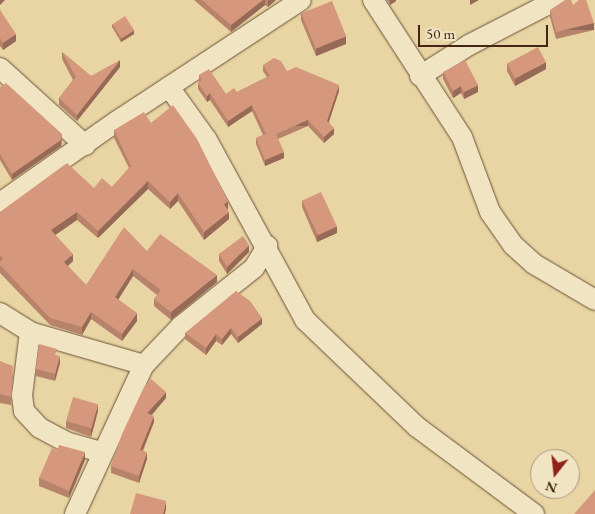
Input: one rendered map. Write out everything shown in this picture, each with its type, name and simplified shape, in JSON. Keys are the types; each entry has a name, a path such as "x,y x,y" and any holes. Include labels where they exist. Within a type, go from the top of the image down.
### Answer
{"street":[{"path":"0,203 301,0"},
{"path":"373,0 420,76 462,136 490,212 513,245 534,264 595,300"},
{"path":"420,76 469,45 556,0"},
{"path":"0,68 85,145"},
{"path":"170,87 207,140 267,246 305,320 324,341 417,426 534,514"},
{"path":"75,514 101,452 144,365 181,326 254,268 267,246"},
{"path":"0,313 30,332 144,365"},
{"path":"30,332 22,395 24,411 40,428 58,437 101,452"}],"building":[{"path":"202,0 263,0 231,25"},
{"path":"565,0 571,0 573,5 579,0 586,0 594,23 556,32 550,10"},
{"path":"332,1 346,36 316,49 301,13"},
{"path":"0,10 16,34 3,43 0,38"},
{"path":"125,16 134,30 122,38 112,24"},
{"path":"538,47 546,62 515,78 507,63"},
{"path":"62,52 91,76 120,60 77,115 59,98 76,77"},
{"path":"274,58 281,61 287,71 296,67 339,85 327,121 334,128 324,137 308,120 276,134 284,152 265,160 256,138 266,134 252,105 228,121 210,93 207,96 198,83 202,80 199,75 209,69 226,94 234,88 237,92 270,76 263,65"},
{"path":"465,60 478,85 464,92 461,86 453,91 443,72"},
{"path":"6,83 62,134 61,140 12,174 0,154 0,87"},
{"path":"173,105 197,139 228,201 224,204 229,212 204,232 178,193 170,202 148,181 98,231 77,212 51,230 73,254 64,262 86,285 124,227 147,251 160,234 217,275 171,312 154,299 161,290 133,269 115,297 137,313 122,334 91,312 82,327 50,318 0,265 3,259 0,255 0,212 67,163 94,188 102,178 112,187 131,166 114,130 144,112 151,123"},
{"path":"321,192 337,226 318,235 302,201"},
{"path":"243,236 249,245 227,267 219,254"},
{"path":"236,291 250,301 262,318 238,337 231,328 222,339 216,334 206,348 185,333"},
{"path":"39,344 57,349 55,355 60,356 55,374 36,369"},
{"path":"0,361 13,366 11,397 0,394"},
{"path":"151,379 166,392 147,413 154,416 140,450 147,452 139,476 111,466 123,432 144,387"},
{"path":"73,397 98,404 91,428 66,421"},
{"path":"59,445 85,452 69,491 39,478 52,448 57,451"},
{"path":"595,490 595,514 574,514"},
{"path":"136,493 166,501 163,514 130,514"}]}
